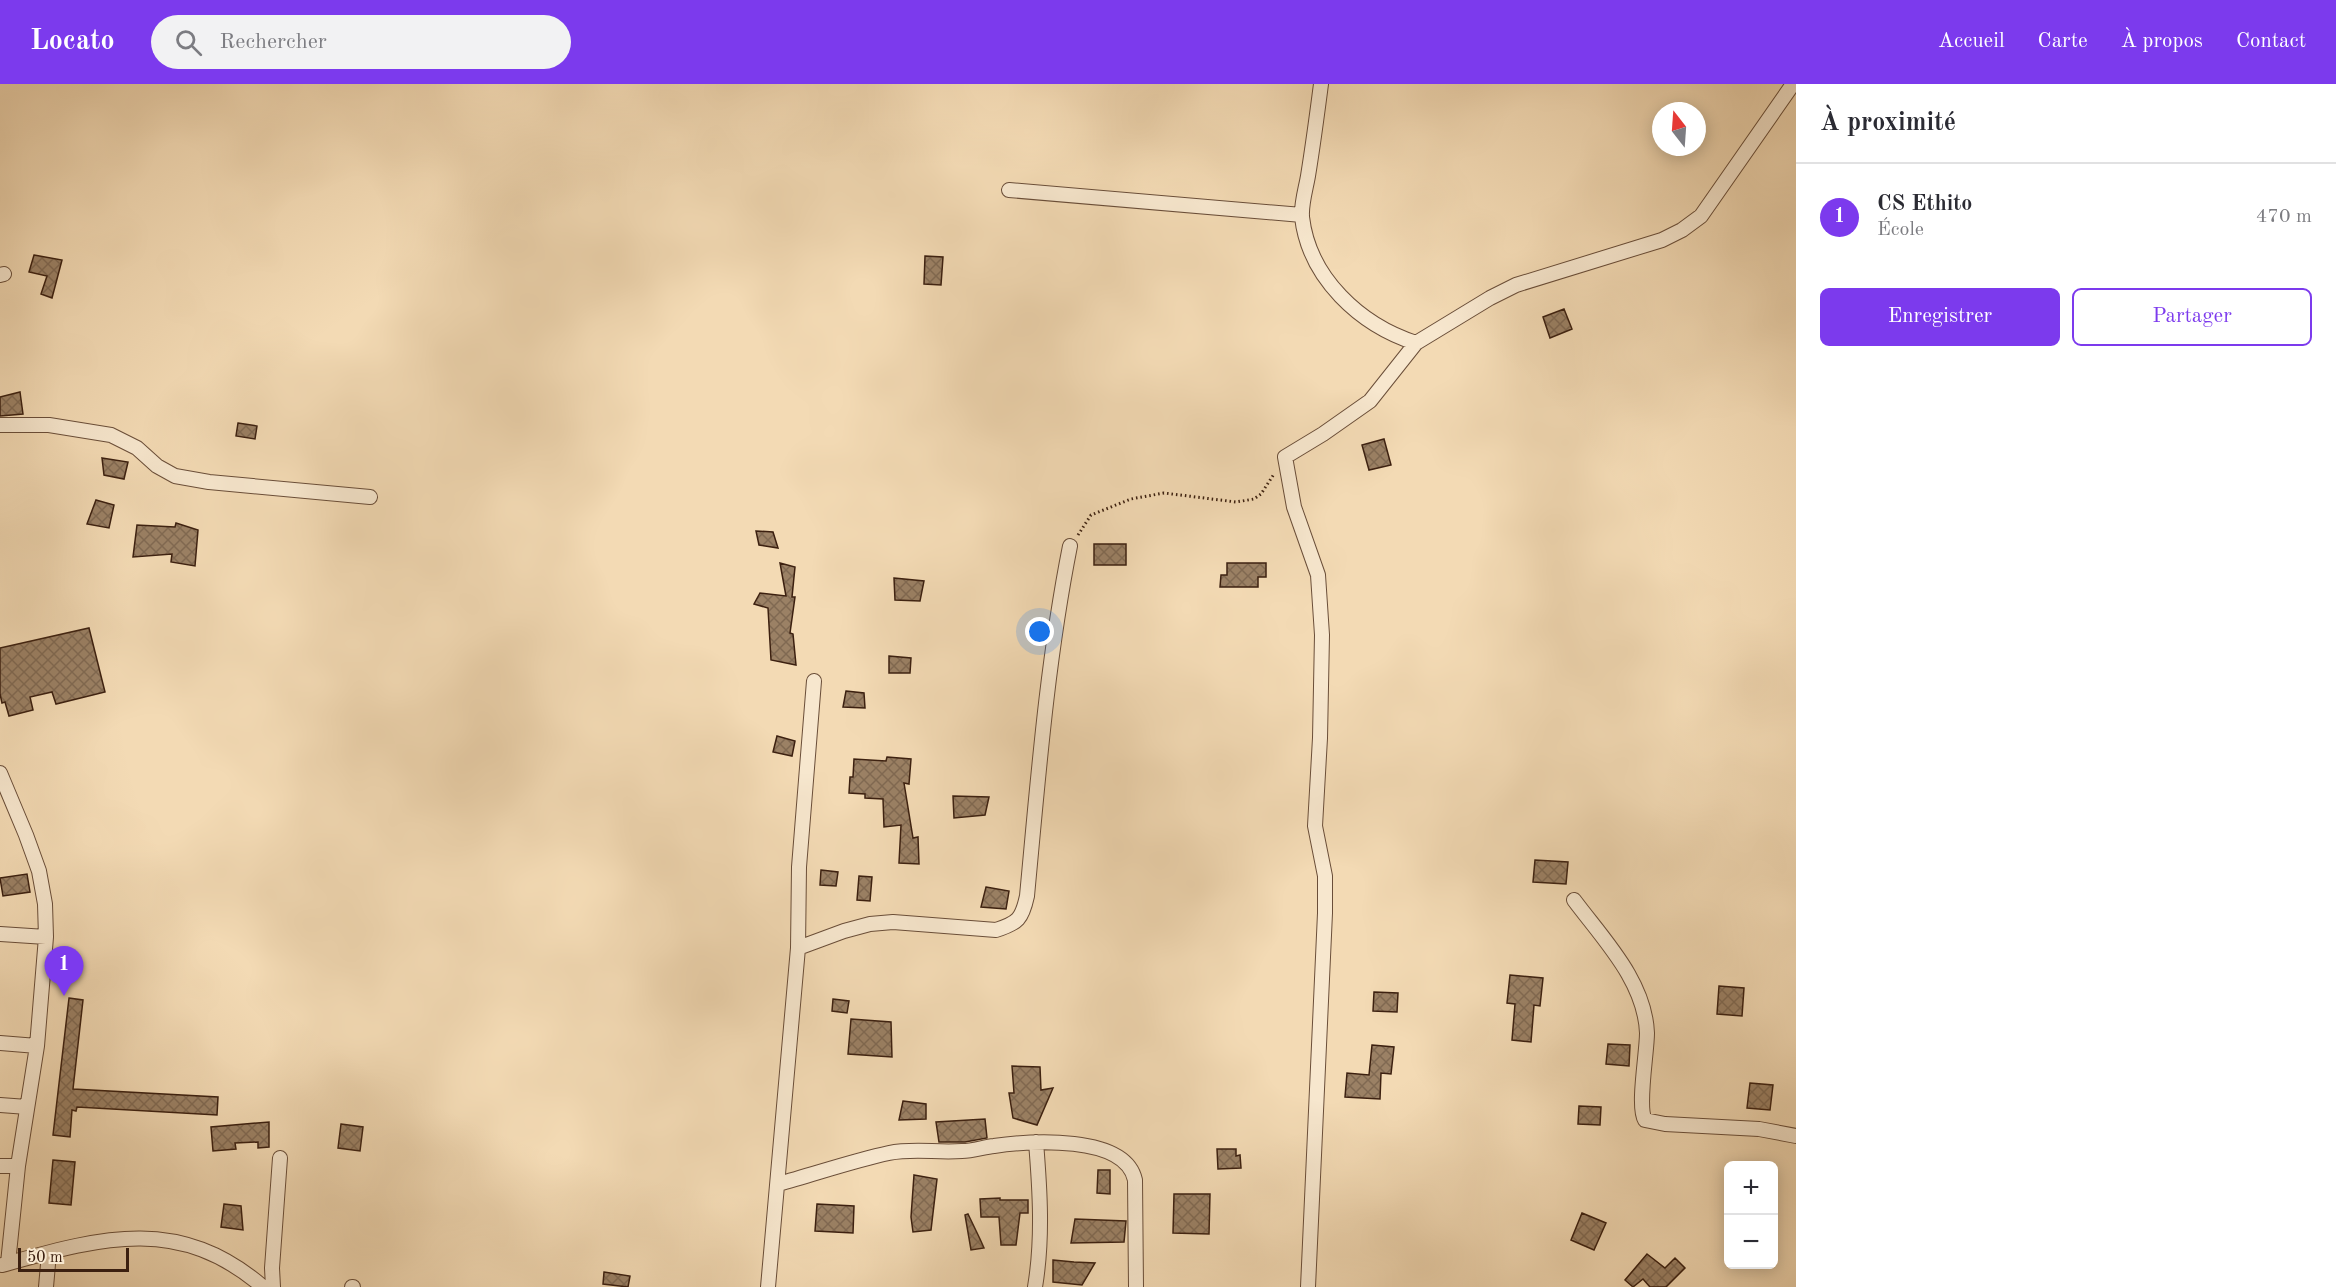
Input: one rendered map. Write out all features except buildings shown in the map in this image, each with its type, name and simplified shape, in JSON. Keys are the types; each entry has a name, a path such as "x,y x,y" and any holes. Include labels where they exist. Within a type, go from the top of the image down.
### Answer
{"street":[{"path":"1321,84 1302,215 1311,250 1326,280 1362,316 1396,336 1416,343"},
{"path":"1308,1287 1325,876 1315,826 1322,634 1318,575 1294,507 1285,457 1323,434 1370,400 1416,343 1516,285 1662,240 1682,230 1701,216 1793,84"},
{"path":"1009,190 1302,215"},
{"path":"0,425 49,425 111,435 137,448 165,472 186,478 370,497"},
{"path":"798,948 870,924 893,922 996,930 1012,925 1023,915 1027,896 1049,668 1056,615 1070,546"},
{"path":"768,1287 798,948 799,867 814,681"},
{"path":"0,773 39,871 45,904 46,937 37,1046 4,1264 104,1241 144,1237 174,1241 217,1255 247,1273 263,1287"},
{"path":"1574,900 1629,973 1640,1004 1647,1031 1640,1106 1645,1120 1665,1125 1759,1130 1796,1136"},
{"path":"0,934 46,937"},
{"path":"0,1043 37,1046"},
{"path":"0,1105 27,1107"},
{"path":"778,1184 889,1153 914,1149 965,1151 1036,1142 1091,1147 1114,1155 1133,1170 1136,1287"},
{"path":"1035,1287 1040,1197 1036,1142"},
{"path":"273,1287 272,1268 280,1158"},
{"path":"0,1166 18,1166"},
{"path":"46,1287 49,1253"}],"path":[{"path":"1070,546 1090,515 1131,499 1164,493 1236,502 1254,499 1261,494 1285,457"}],"place":[{"name":"CS Ethito","path":"64,996"}]}
